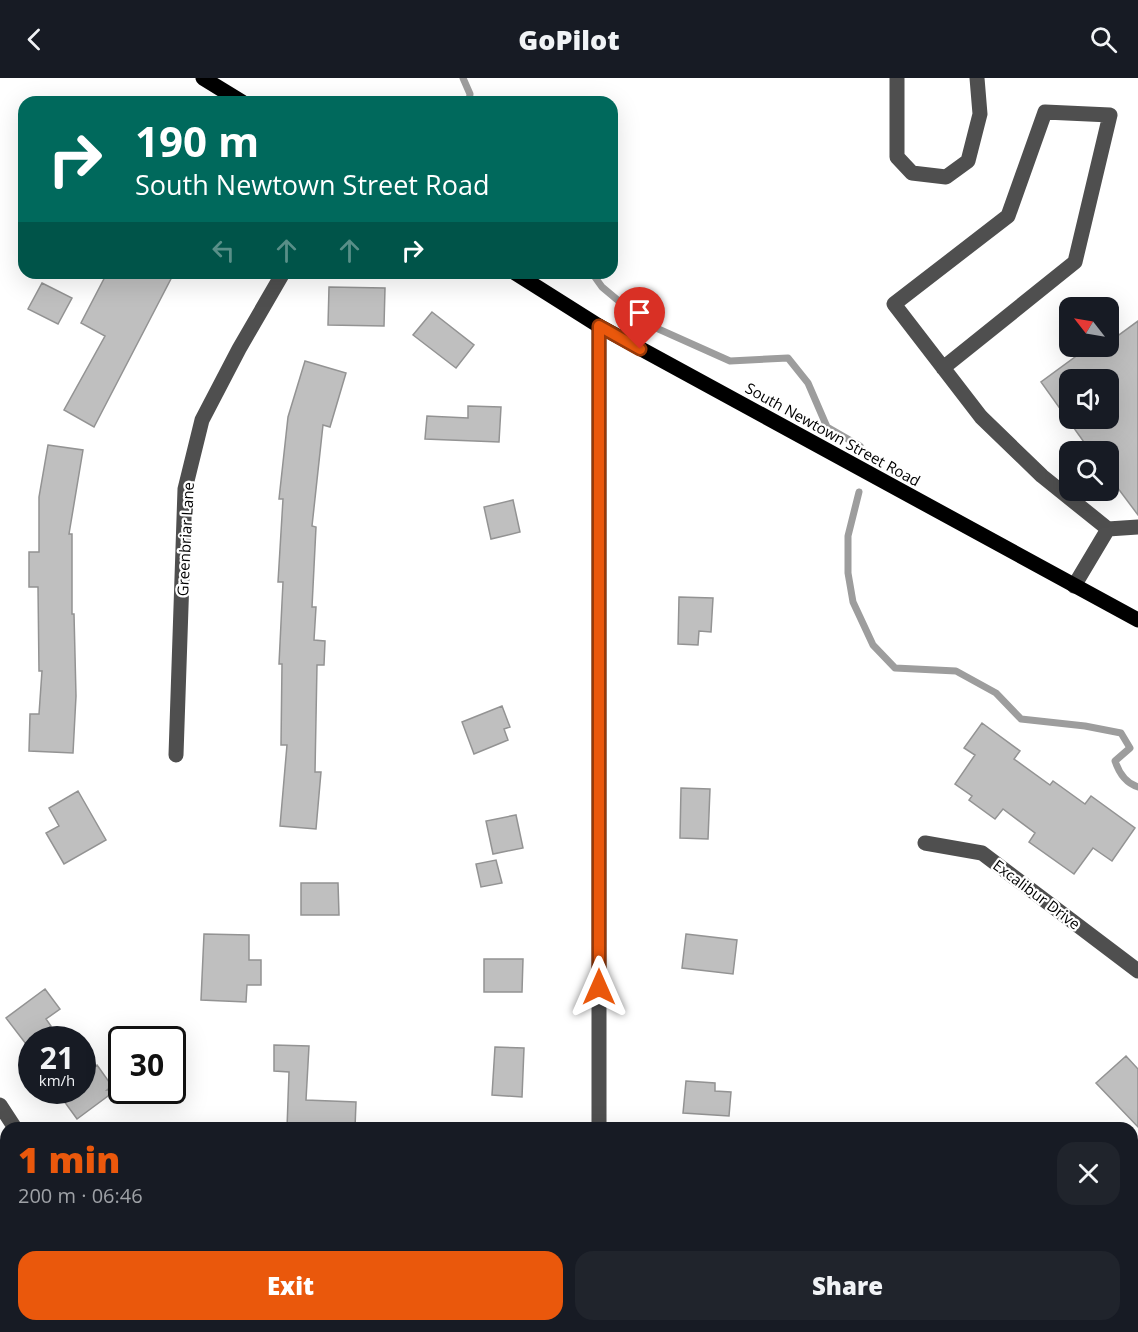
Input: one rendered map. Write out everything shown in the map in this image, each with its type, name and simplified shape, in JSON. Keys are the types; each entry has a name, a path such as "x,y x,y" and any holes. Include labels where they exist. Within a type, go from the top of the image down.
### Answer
{"main road":[{"path":"203,78 232,96"},
{"name":"South Newtown Street Road","path":"525,279 599,326 1138,620"}],"street":[{"path":"897,78 897,157 912,173 946,177 968,161 980,114 977,78"},
{"path":"943,368 1076,262 1110,115 1045,112 1008,216 894,304 943,368 988,425 1042,476 1108,529 1138,527"},
{"name":"Greenbriar Lane","path":"176,755 185,489 202,420 280,279"},
{"path":"599,326 599,1122"},
{"path":"1074,585 1108,529"},
{"name":"Excalibur Drive","path":"925,843 982,853 1138,971"},
{"path":"0,1105 11,1122"}],"building":[{"path":"104,279 171,279 94,427 64,410 105,336 81,323"},
{"path":"42,283 72,298 58,324 28,309"},
{"path":"329,287 385,288 384,326 328,325"},
{"path":"432,312 474,345 456,368 413,335"},
{"path":"1138,321 1138,515 1119,490 1119,441 1083,441 1075,429 1119,429 1119,369 1059,369 1059,407 1041,382 1075,357 1119,357 1119,335"},
{"path":"305,361 346,373 330,427 323,425 312,526 316,527 312,607 316,607 314,640 325,641 324,665 317,665 315,772 321,772 316,829 280,826 287,745 281,745 282,664 279,664 283,582 278,582 283,499 279,499 288,417"},
{"path":"468,406 501,407 499,442 425,439 427,416 468,418"},
{"path":"48,445 83,450 69,534 72,534 72,614 74,614 76,696 73,753 29,751 30,714 39,714 42,671 39,671 38,587 29,587 29,552 39,552 39,497"},
{"path":"513,500 520,532 491,539 484,507"},
{"path":"679,597 713,598 711,632 699,631 698,645 678,644"},
{"path":"502,706 510,727 504,729 508,740 474,754 462,722"},
{"path":"982,723 1020,751 1014,759 1050,785 1053,781 1085,804 1091,796 1135,828 1112,861 1093,848 1074,874 1029,842 1035,833 1003,809 995,819 969,800 972,796 955,784 975,755 964,748"},
{"path":"681,788 710,789 708,839 680,838"},
{"path":"78,791 106,840 64,864 46,833 59,826 49,808"},
{"path":"516,815 523,848 493,854 486,821"},
{"path":"496,860 502,883 481,887 476,864"},
{"path":"301,883 338,883 339,915 301,915"},
{"path":"204,934 249,935 249,960 261,960 261,985 247,985 246,1002 201,1000"},
{"path":"686,934 737,940 733,974 682,968"},
{"path":"484,959 523,959 522,992 484,992"},
{"path":"45,989 60,1009 46,1019 51,1026 18,1026 18,1034 6,1018"},
{"path":"274,1045 309,1046 306,1100 356,1102 355,1122 287,1122 289,1072 274,1071"},
{"path":"495,1047 524,1048 522,1097 492,1095"},
{"path":"1126,1056 1138,1069 1138,1122 1133,1122 1096,1083"},
{"path":"96,1066 108,1080 108,1096 77,1119 66,1104 96,1104"},
{"path":"686,1081 715,1083 715,1091 731,1092 729,1116 683,1113"}],"waterway":[{"path":"463,78 470,96"},
{"path":"596,279 602,287 645,323 730,361 788,358 808,383 827,427 860,446"},
{"path":"859,492 848,536 848,573 853,602 873,645 895,668 956,671 996,693 1021,719 1085,726 1121,733 1130,748 1115,761 1123,777 1138,787"}],"route":[{"path":"599,987 599,326 640,349"}]}
